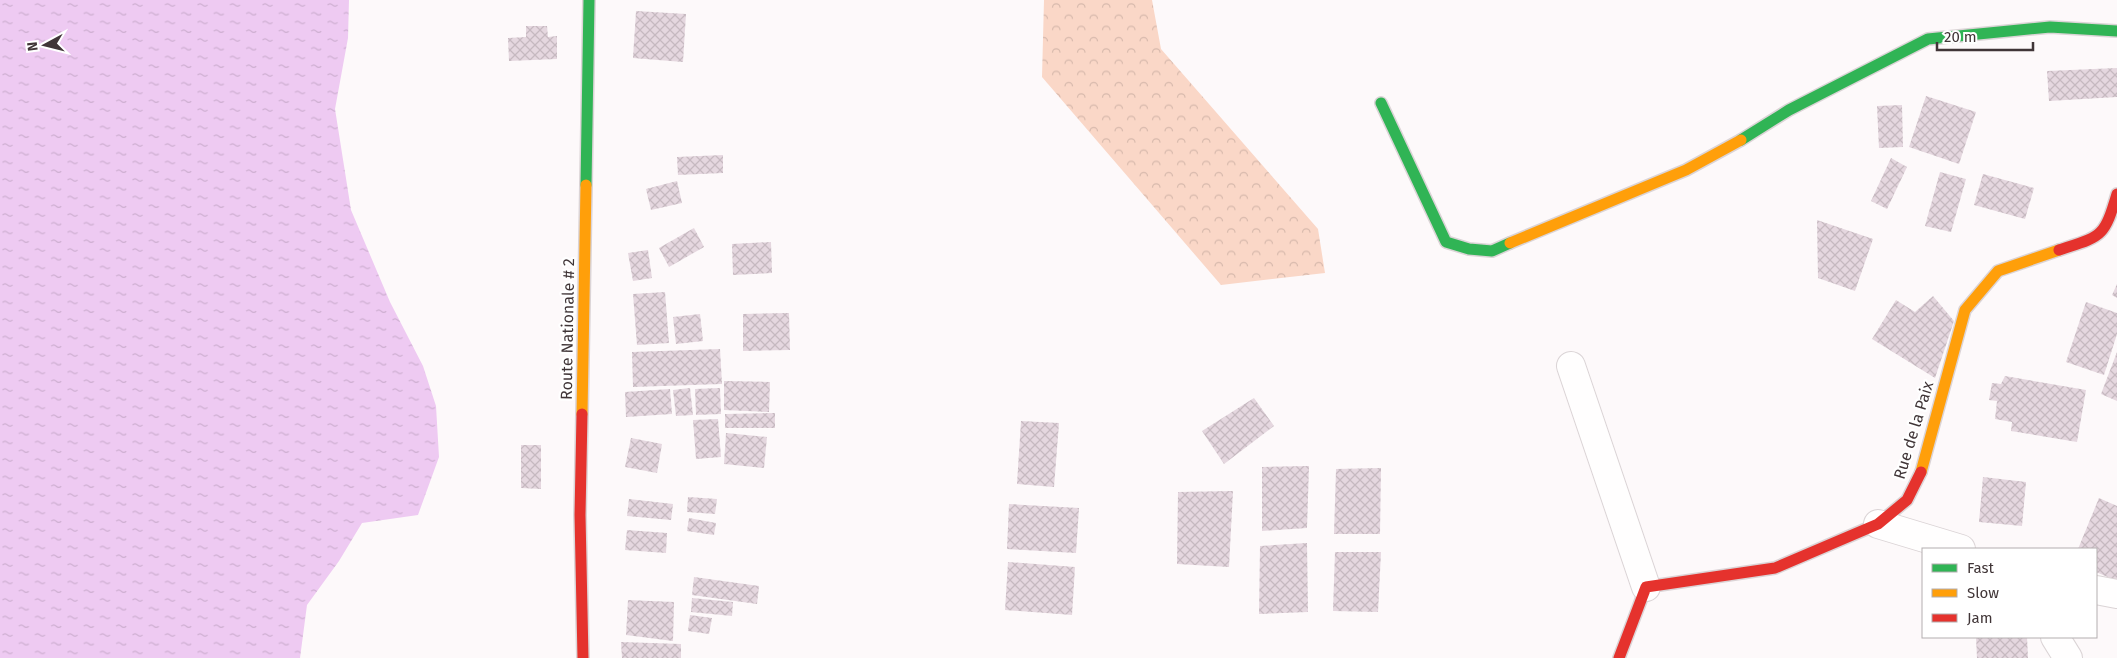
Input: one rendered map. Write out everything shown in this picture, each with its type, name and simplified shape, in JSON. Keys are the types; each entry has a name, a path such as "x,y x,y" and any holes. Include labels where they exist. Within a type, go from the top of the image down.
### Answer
{"street":[{"name":"Route Nationale # 2","path":"583,658 580,515 589,0"},
{"path":"1381,103 1446,242 1469,249 1492,251 1686,170 1724,150 1789,110 1928,39 2050,27 2117,31"},
{"name":"Rue de la Paix","path":"1646,587 1775,568 1878,524 1907,500 1920,474 1965,310 1998,271 2087,242 2103,232 2109,222 2117,194"},
{"path":"1571,366 1646,587 1619,658"},
{"path":"1878,524 1958,548"},
{"path":"2097,590 2117,594"},
{"path":"2056,638 2068,658"}],"green space":[{"path":"1044,0 1152,0 1161,49 1318,229 1325,273 1221,285 1042,77"}],"water":[{"path":"0,0 349,0 348,38 335,109 351,210 390,302 423,366 436,406 439,457 418,515 362,523 339,561 307,605 300,658 0,658"}],"building":[{"path":"636,11 686,14 683,62 633,58"},
{"path":"526,26 547,26 548,37 557,36 557,59 509,61 508,38 526,37"},
{"path":"2117,68 2117,97 2049,101 2047,71"},
{"path":"1926,96 1976,112 1959,164 1909,147"},
{"path":"1902,105 1903,147 1879,148 1877,106"},
{"path":"723,155 723,173 678,175 677,157"},
{"path":"1891,158 1907,167 1887,209 1871,201"},
{"path":"1940,172 1966,179 1951,232 1925,226"},
{"path":"1983,174 2034,188 2025,219 1974,205"},
{"path":"677,181 682,203 651,210 646,189"},
{"path":"1817,220 1873,239 1855,291 1818,278"},
{"path":"694,228 704,247 669,267 659,248"},
{"path":"771,242 772,273 733,275 732,244"},
{"path":"648,250 652,278 633,281 628,253"},
{"path":"2117,284 2117,298 2112,295"},
{"path":"665,292 669,343 637,345 633,294"},
{"path":"1933,296 1954,321 1935,378 1872,339 1896,300 1915,312"},
{"path":"2086,302 2117,313 2117,334 2104,375 2066,362"},
{"path":"789,313 790,350 743,351 743,314"},
{"path":"700,314 703,341 676,344 673,317"},
{"path":"720,349 722,384 633,387 632,352"},
{"path":"2117,352 2117,401 2101,394"},
{"path":"2005,376 2086,390 2077,442 2011,431 2012,422 1995,419 1997,401 1989,400 1992,383 2001,384"},
{"path":"724,381 770,382 769,412 724,410"},
{"path":"690,388 693,415 676,416 673,390"},
{"path":"720,388 721,414 696,415 695,389"},
{"path":"670,389 672,414 626,417 625,392"},
{"path":"1254,398 1274,426 1224,464 1202,431"},
{"path":"775,413 775,428 725,428 725,414"},
{"path":"718,419 721,457 696,459 693,420"},
{"path":"1021,421 1059,423 1054,487 1017,484"},
{"path":"726,433 767,437 764,468 724,464"},
{"path":"631,438 662,444 657,473 625,467"},
{"path":"521,445 541,445 541,489 521,488"},
{"path":"1309,466 1307,528 1262,531 1262,467"},
{"path":"1381,468 1380,534 1334,534 1336,469"},
{"path":"1983,477 2026,482 2022,526 1979,522"},
{"path":"1233,491 1229,567 1177,564 1178,492"},
{"path":"688,497 717,499 715,514 687,512"},
{"path":"2099,498 2117,506 2117,581 2097,572 2097,548 2078,548"},
{"path":"629,499 673,504 671,520 627,516"},
{"path":"1009,504 1079,508 1076,553 1007,549"},
{"path":"689,518 716,523 714,535 687,531"},
{"path":"627,530 667,533 666,553 625,550"},
{"path":"1307,543 1308,612 1259,614 1260,546"},
{"path":"1335,552 1381,552 1378,612 1333,611"},
{"path":"1008,562 1075,567 1072,615 1005,610"},
{"path":"694,577 759,586 757,604 692,595"},
{"path":"692,598 733,602 732,616 691,612"},
{"path":"628,600 674,602 673,641 626,635"},
{"path":"690,615 712,618 709,634 688,631"},
{"path":"1976,638 2027,638 2028,658 1977,658"},
{"path":"621,642 681,644 681,658 622,658"}],"traffic: fast":[{"path":"586,185 589,0"},
{"path":"1741,140 1789,110 1928,39 2050,27 2117,31"},
{"path":"1381,103 1446,242 1469,249 1492,251 1510,243"}],"traffic: slow":[{"path":"1510,243 1686,170 1741,140"},
{"path":"582,414 586,185"},
{"path":"1921,472 1965,310 1998,271 2059,250"}],"traffic: jam":[{"path":"2059,250 2084,242 2099,233 2108,219 2117,194"},
{"path":"582,414 580,515 583,658"},
{"path":"1619,658 1646,587 1775,568 1878,524 1907,500 1921,472"}]}
